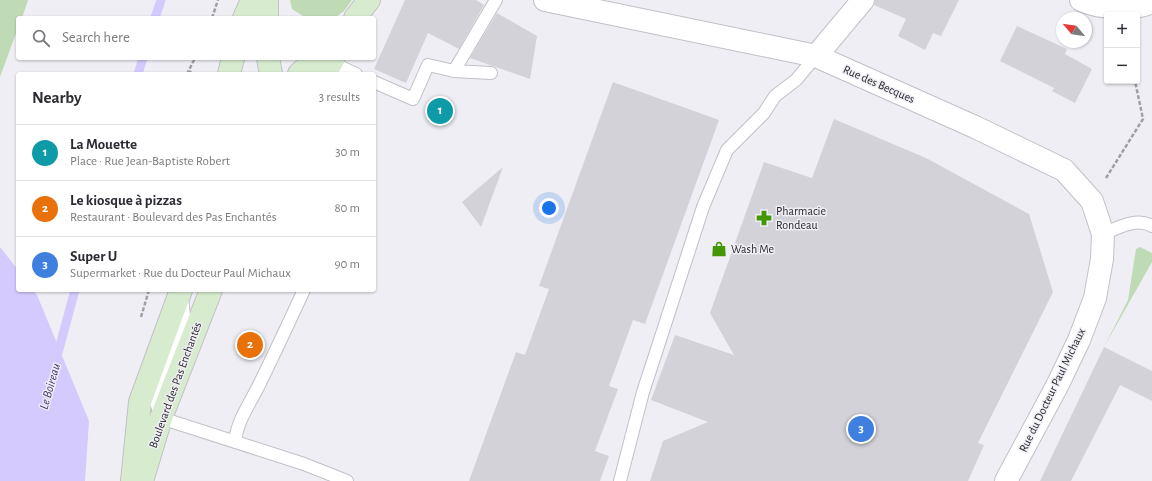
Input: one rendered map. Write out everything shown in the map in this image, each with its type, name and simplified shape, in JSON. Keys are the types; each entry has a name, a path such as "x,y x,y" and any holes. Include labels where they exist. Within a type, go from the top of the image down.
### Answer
{"main road":[{"path":"245,16 252,0"},
{"path":"267,0 267,16"},
{"path":"357,16 369,0"},
{"path":"230,72 232,60"},
{"path":"268,60 271,72"},
{"path":"304,72 327,63"},
{"name":"Boulevard des Pas Enchantés","path":"132,481 140,402 180,292"},
{"name":"Boulevard des Pas Enchantés","path":"142,481 161,418 210,292"}],"street":[{"name":"Rue des Becques","path":"545,0 816,56 975,127 1064,170 1092,201 1103,234 1102,259 1095,298"},
{"path":"816,56 863,0"},
{"path":"1081,0 1089,4 1121,7 1152,2"},
{"name":"Rue du Docteur Paul Michaux","path":"1006,481 1058,384 1079,340 1095,298"}],"lane":[{"path":"454,71 496,0"},
{"path":"620,481 643,392 703,207 727,150 764,113 776,96 796,80 816,56"},
{"path":"327,63 351,72"},
{"path":"376,83 413,99 428,64 454,71 491,73"},
{"path":"1103,234 1128,223 1149,224 1152,226"},
{"path":"181,292 184,315 154,396 161,418 304,464 347,481"},
{"path":"235,442 236,429 258,388 303,292"}],"path":[{"path":"213,16 218,0"},
{"path":"188,72 194,60"},
{"path":"1092,201 1143,119 1136,84"}],"green space":[{"path":"0,0 28,0 23,16 16,16 16,33 0,77"},
{"path":"290,0 352,0 344,11 337,16 303,16 292,9"},
{"path":"1140,247 1152,253 1152,262 1104,347 1128,300 1136,249"}],"water":[{"path":"0,247 16,267 16,292 35,292 37,295 89,421 85,481 0,481"}],"building":[{"path":"405,0 476,0 484,5 459,49 428,33 406,83 374,69"},
{"path":"875,0 959,0 941,36 933,33 925,50 898,36 906,19 874,5"},
{"path":"497,13 537,36 530,79 470,58"},
{"path":"1017,26 1056,44 1056,48 1067,49 1065,54 1092,69 1075,103 1052,91 1054,88 1000,61"},
{"path":"613,82 719,120 645,324 633,320 609,386 618,389 595,451 609,456 600,481 469,481 516,352 525,355 549,289 539,286"},
{"path":"834,119 926,158 1029,214 1053,292 978,443 984,445 968,481 650,481 663,441 708,422 651,400 675,335 734,355 710,313 764,162 812,178"},
{"path":"503,167 481,227 462,202"},
{"path":"1104,347 1152,371 1152,401 1120,385 1071,481 1040,481"}],"waterway":[{"name":"Le Boireau","path":"156,16 161,0"},
{"name":"Le Boireau","path":"139,72 142,60"},
{"name":"Le Boireau","path":"56,360 74,292"}],"place":[{"name":"La Mouette","path":"440,111"},
{"name":"Pharmacie Rondeau","path":"764,218"},
{"name":"Wash Me","path":"719,249"},
{"name":"Le kiosque à pizzas","path":"250,345"},
{"name":"Super U","path":"861,429"}]}
